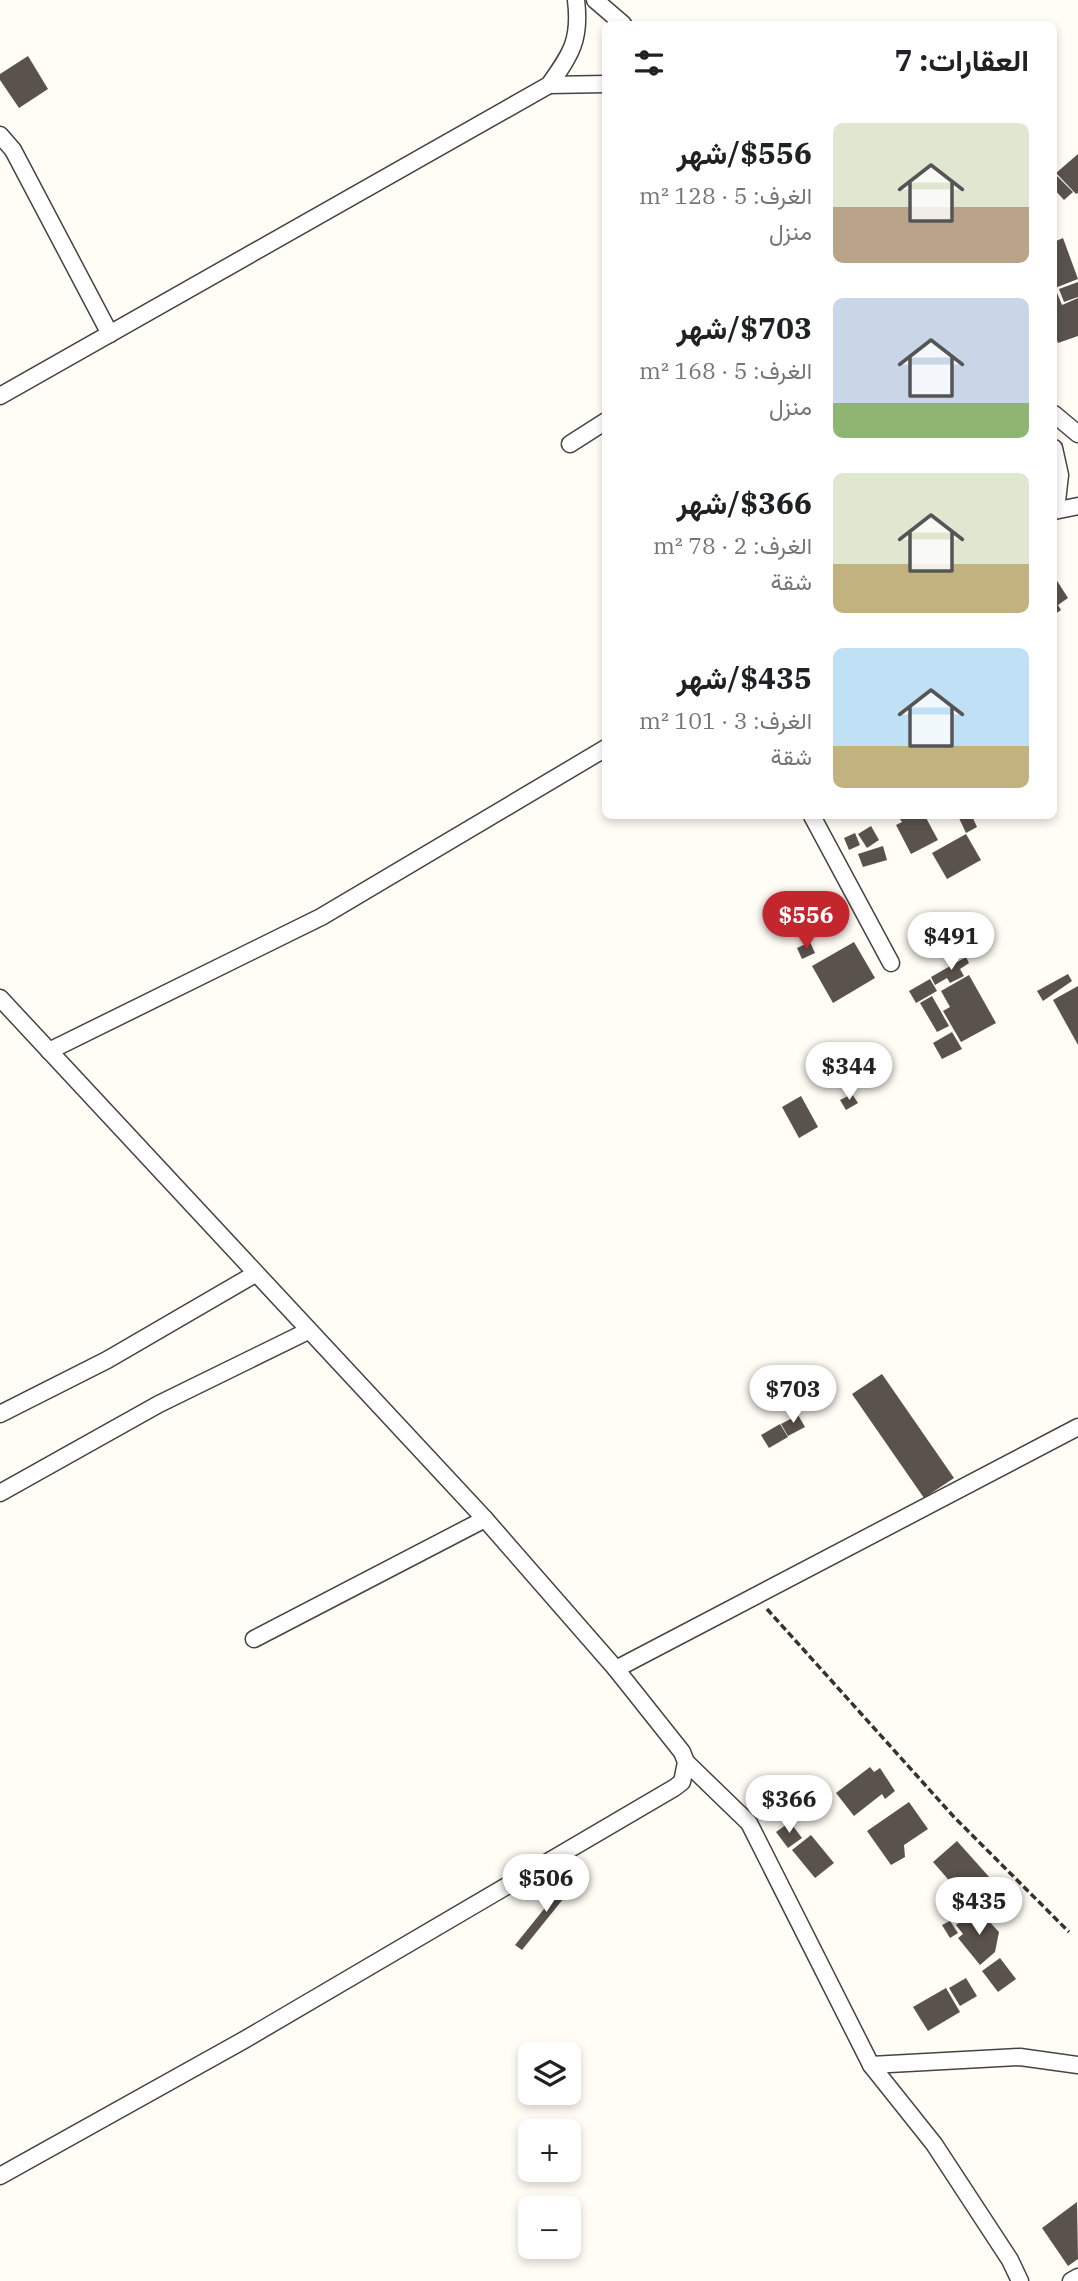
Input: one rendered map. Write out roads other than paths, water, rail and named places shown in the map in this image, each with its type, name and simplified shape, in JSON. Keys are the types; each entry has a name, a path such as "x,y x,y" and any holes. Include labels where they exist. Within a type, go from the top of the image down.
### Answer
{"street":[{"path":"0,396 549,85 574,49 578,21 576,0"},
{"path":"595,0 620,21"},
{"path":"549,85 602,85"},
{"path":"0,135 13,150 110,334"},
{"path":"1057,416 1078,434"},
{"path":"570,444 602,424"},
{"path":"1057,462 1060,475 1057,496"},
{"path":"1057,510 1078,506"},
{"path":"49,1051 321,917 602,750"},
{"path":"814,819 891,963"},
{"path":"0,998 485,1519 616,1669 687,1762 749,1823 871,2064 934,2144 1010,2260 1020,2281"},
{"path":"0,1414 107,1360 255,1274"},
{"path":"0,1493 159,1404 308,1331"},
{"path":"616,1669 1078,1427"},
{"path":"254,1639 485,1519"},
{"path":"0,2176 244,2040 674,1788 682,1782 687,1762"},
{"path":"871,2064 1020,2057 1078,2064"},
{"path":"1071,2281 1078,2277"}]}
